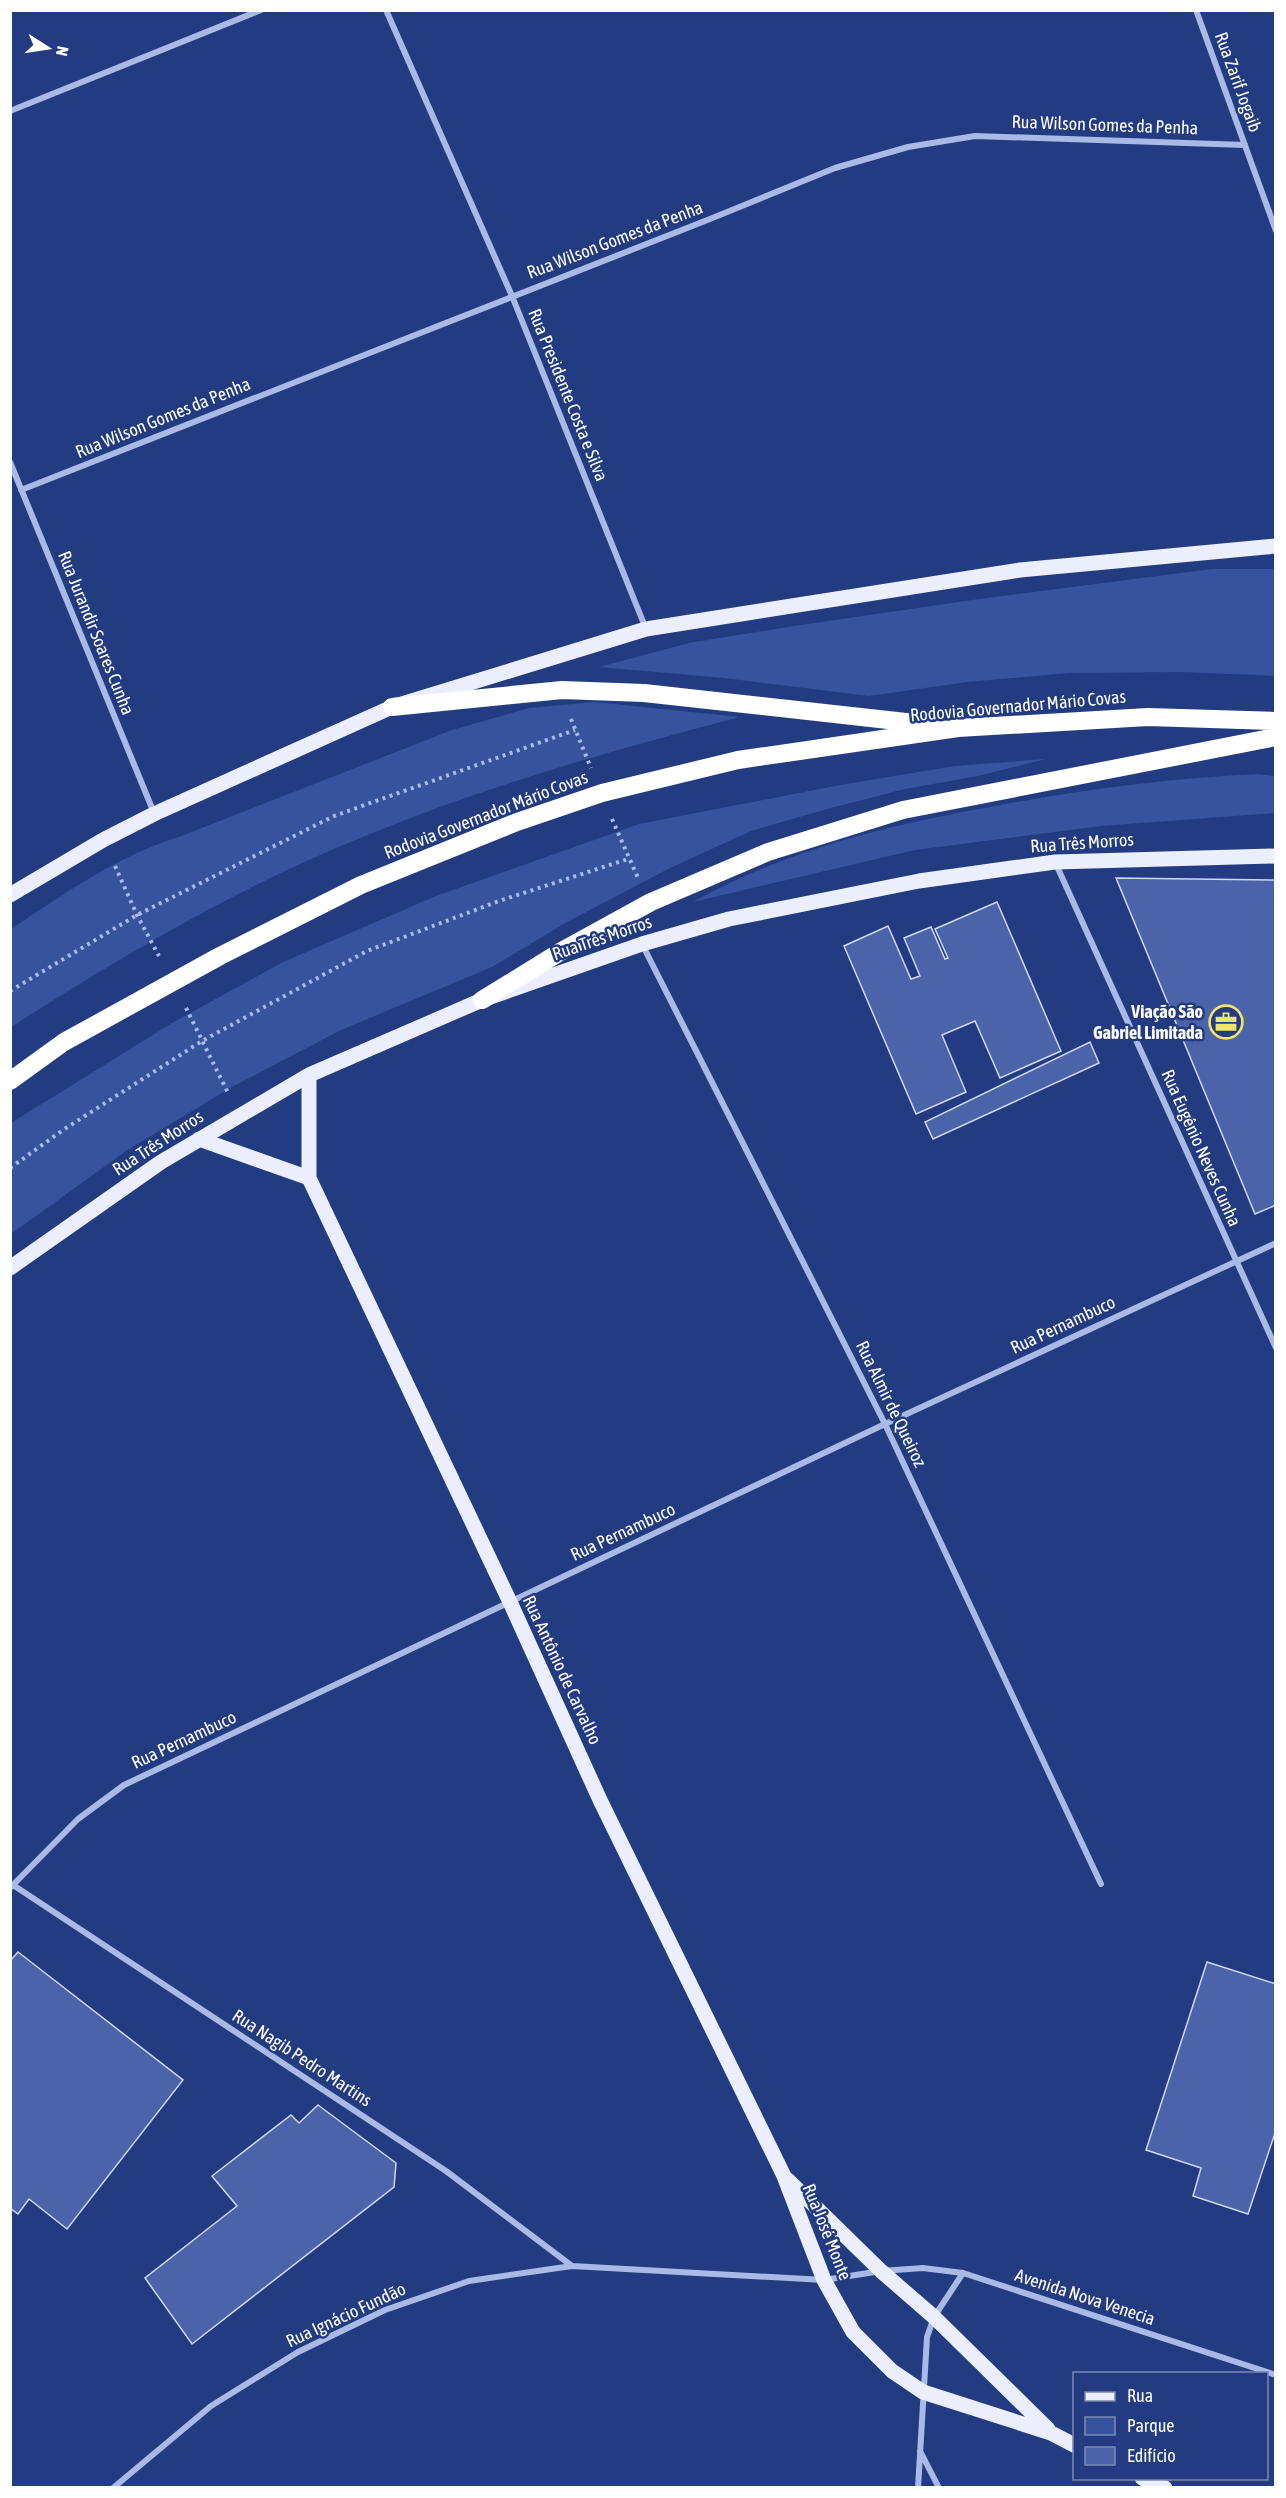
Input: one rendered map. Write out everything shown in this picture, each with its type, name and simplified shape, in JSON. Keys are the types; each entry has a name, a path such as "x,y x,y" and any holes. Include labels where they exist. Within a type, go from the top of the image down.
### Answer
{"highway":[{"path":"392,707 562,690 644,693 958,728"},
{"name":"Rodovia Governador Mário Covas","path":"10,1081 64,1042 220,956 361,885 517,822 602,793 738,760 958,728 1148,717 1275,721"},
{"path":"482,1000 560,952 651,902 768,852 903,810 1275,737"}],"main road":[{"path":"10,895 103,840 154,814 392,707 646,629 1020,570 1275,546"},
{"name":"Rua Três Morros","path":"10,1268 161,1162 309,1075 482,1000 642,944 729,919 896,886 1055,862 1275,856"},
{"name":"Rua Antônio de Carvalho","path":"309,1075 309,1178 510,1602 600,1800 784,2176"},
{"path":"199,1138 309,1178"},
{"name":"Rua José Monte","path":"784,2176 881,2271 934,2317 1052,2433"},
{"name":"Rua José Monte","path":"784,2176 824,2280 853,2332 892,2372 923,2392 1052,2433 1073,2444"},
{"path":"1147,2480 1165,2487"}],"street":[{"path":"10,111 261,10"},
{"name":"Rua Presidente Costa e Silva","path":"386,10 512,296 646,629"},
{"name":"Rua Zarif Jogaib","path":"1196,10 1275,231"},
{"name":"Rua Wilson Gomes da Penha","path":"21,490 699,224 835,168 908,147 975,136 1245,145"},
{"name":"Rua Jurandir Soares Cunha","path":"10,462 154,814"},
{"name":"Rua Eugênio Neves Cunha","path":"1055,862 1275,1348"},
{"name":"Rua Almir de Queiroz","path":"642,944 885,1424 1101,1884"},
{"name":"Rua Pernambuco","path":"11,1885 78,1819 124,1785 885,1424 1275,1243"},
{"name":"Rua Nagib Pedro Martins","path":"11,1885 446,2171 572,2266"},
{"name":"Rua Ignácio Fundão","path":"113,2487 210,2406 298,2352 385,2310 469,2281 572,2266 824,2280 881,2271"},
{"name":"Avenida Nova Venecia","path":"881,2271 923,2268 963,2273 1266,2372"},
{"path":"918,2487 927,2337 934,2317 963,2273"},
{"path":"920,2451 939,2487"}],"path":[{"path":"10,991 137,915 334,816 575,730"},
{"path":"10,1167 63,1130 202,1041 367,951 499,901 628,859"}],"green space":[{"path":"1212,569 1275,569 1275,676 1184,672 1069,673 967,682 869,696 724,678 599,667 689,643 794,626"},
{"path":"595,702 740,717 645,742 504,785 365,836 228,899 140,948 11,1027 11,929 113,865 156,845 452,730 529,708"},
{"path":"1046,759 978,776 905,789 751,831 670,868 567,922 492,967 341,1030 230,1088 126,1151 11,1234 11,1123 172,1023 283,962 436,896 639,824 840,785 955,766"},
{"path":"1257,774 1275,776 1275,813 1101,826 915,850 693,902 729,883 802,853 916,822 1093,790 1191,778"}],"building":[{"name":"Viação São Gabriel Limitada","path":"1116,878 1276,880 1276,1205 1255,1214"},
{"path":"997,902 1061,1051 1000,1078 975,1021 942,1035 966,1092 916,1114 844,946 888,926 911,979 920,976 904,938 931,927 945,959 948,958 935,929"},
{"path":"1090,1042 1099,1063 933,1139 925,1122"},
{"path":"18,1952 183,2080 67,2229 29,2199 18,2214 10,2208 10,1961"},
{"path":"1207,1962 1276,1984 1276,2130 1248,2214 1193,2196 1201,2168 1146,2150"},
{"path":"318,2105 396,2163 394,2187 192,2344 145,2278 237,2206 212,2176 291,2115 299,2123"}],"place":[{"name":"Viação São Gabriel Limitada","path":"1226,1022"}]}
